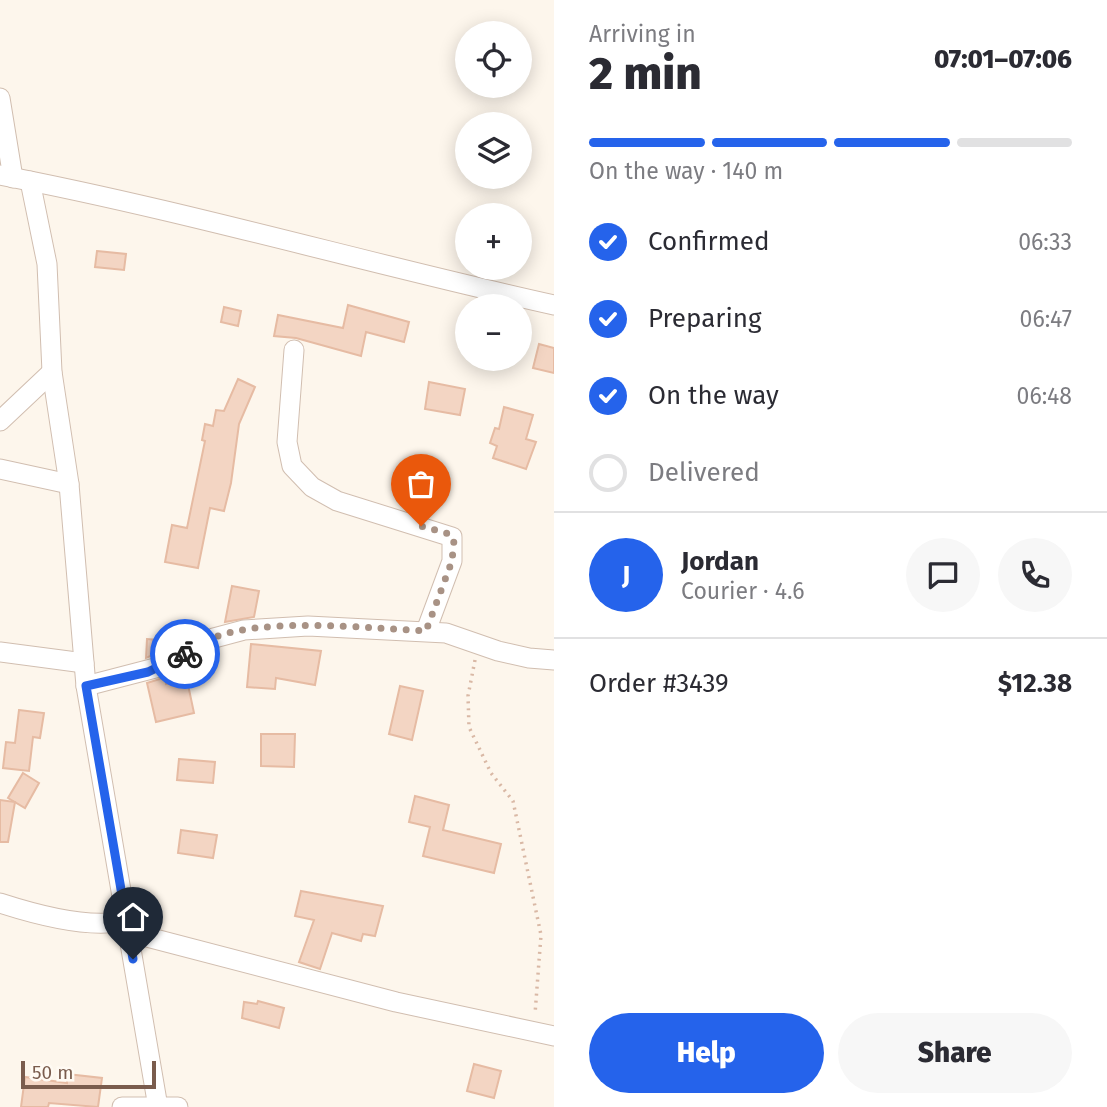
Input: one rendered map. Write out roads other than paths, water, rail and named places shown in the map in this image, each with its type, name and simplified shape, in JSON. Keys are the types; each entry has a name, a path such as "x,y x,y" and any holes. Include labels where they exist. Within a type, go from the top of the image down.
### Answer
{"street":[{"path":"0,98 15,178 47,264 52,372 69,484 86,686 158,1107"},
{"path":"15,178 287,239 423,276 554,305"},
{"path":"294,350 287,442 292,466 312,487 337,501 453,537 452,561 426,631"},
{"path":"0,421 52,372"},
{"path":"0,469 69,484"},
{"path":"86,686 148,672 214,638 244,630 308,626 446,633 529,659 554,660"},
{"path":"0,652 84,663"},
{"path":"4,907 127,926 396,1002 554,1036"},
{"path":"122,1107 178,1107"}]}
